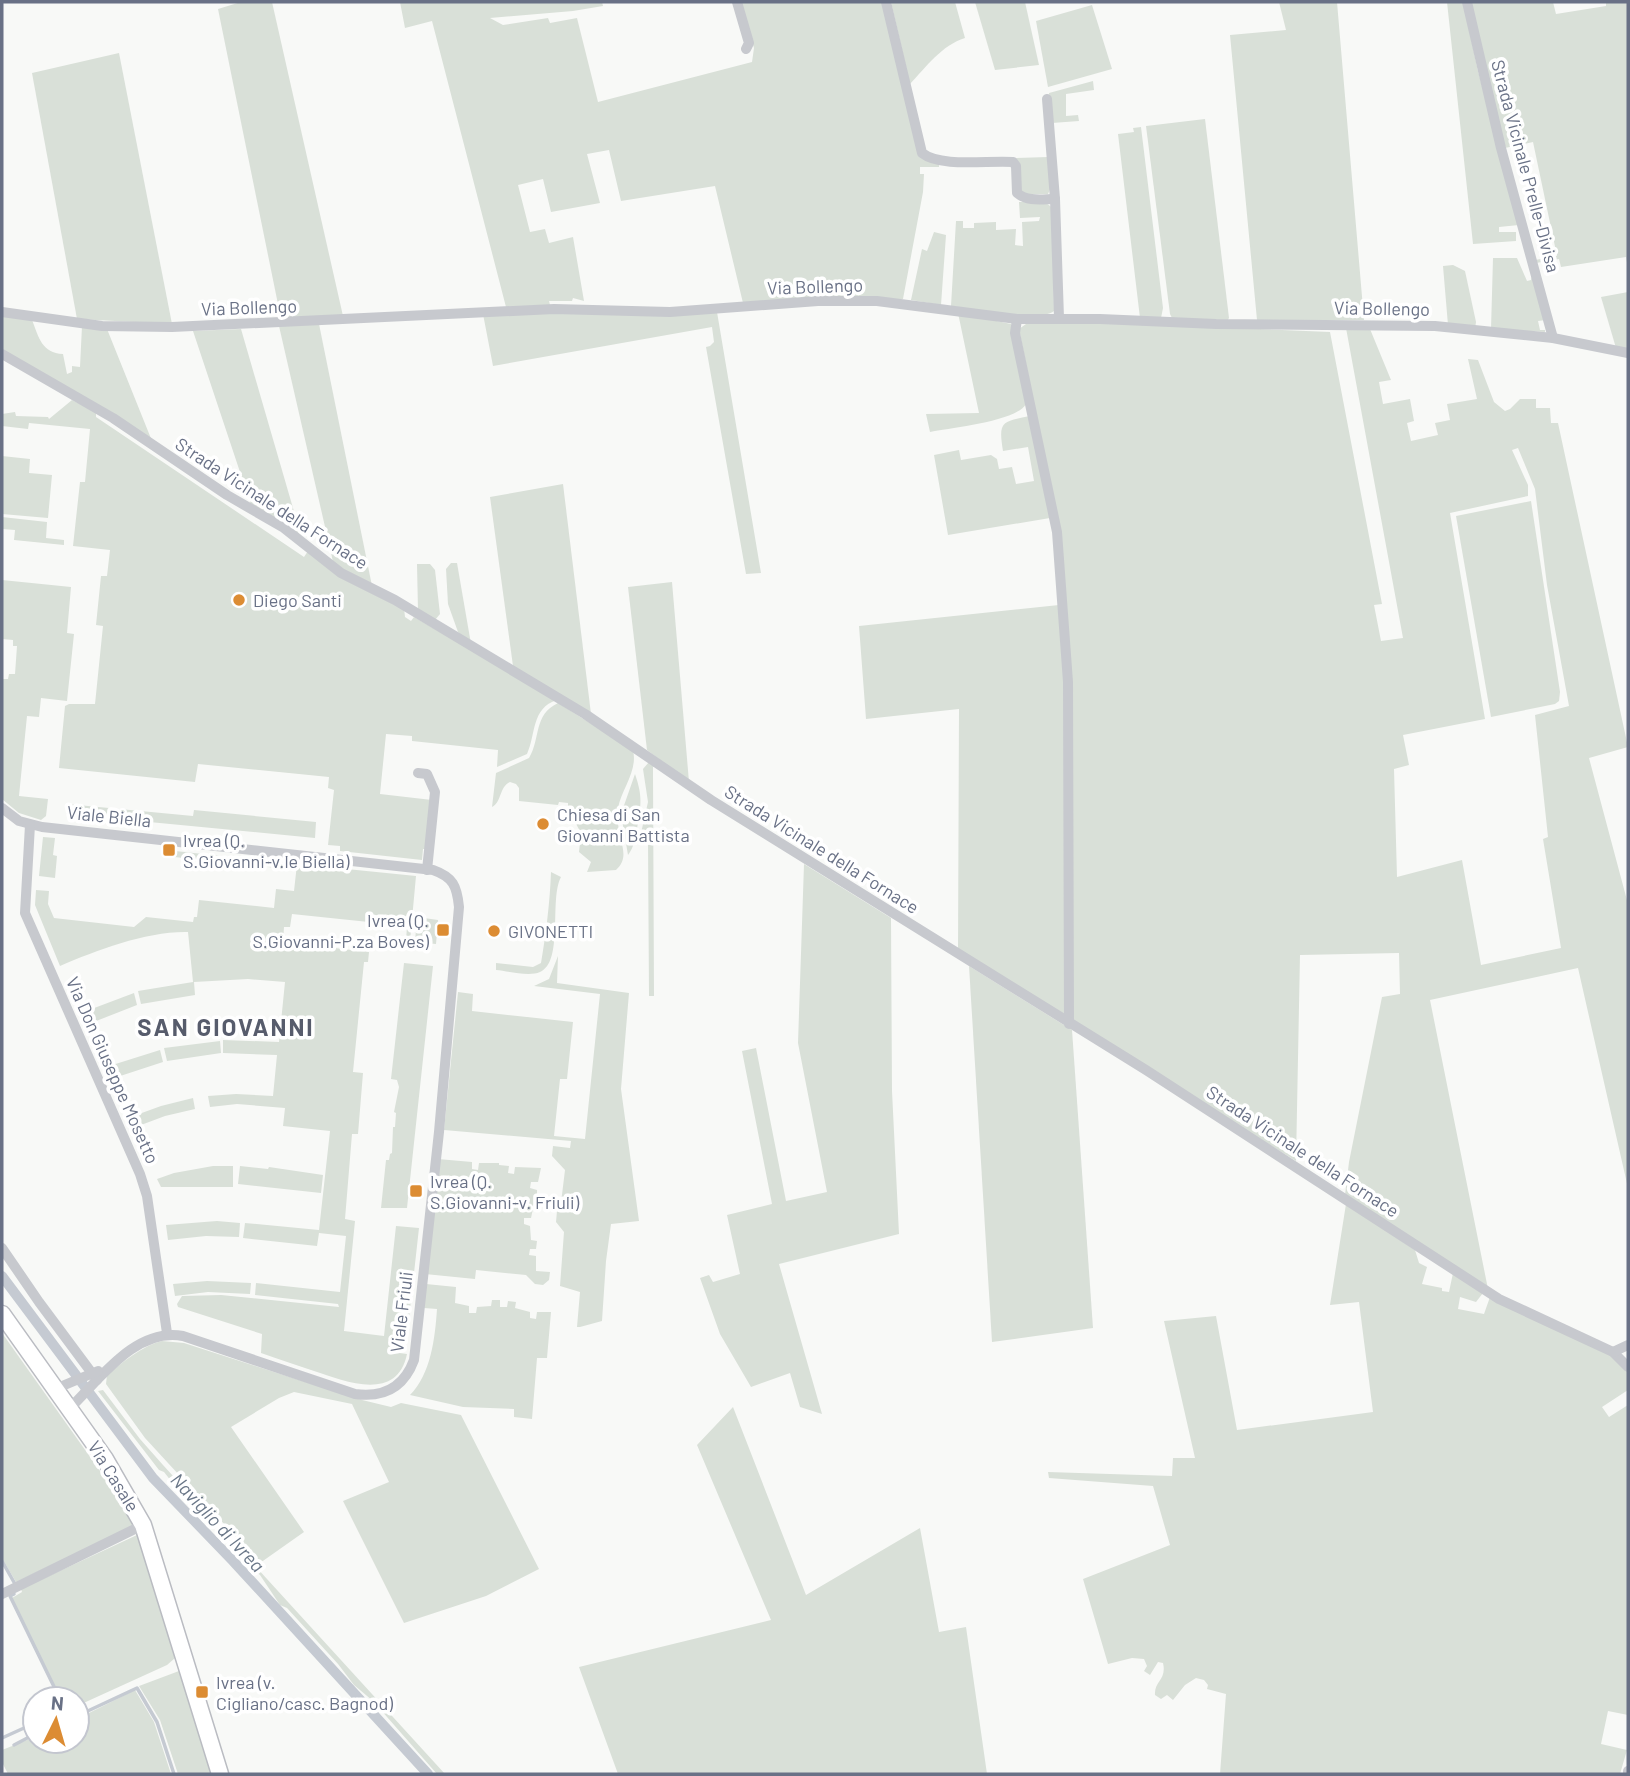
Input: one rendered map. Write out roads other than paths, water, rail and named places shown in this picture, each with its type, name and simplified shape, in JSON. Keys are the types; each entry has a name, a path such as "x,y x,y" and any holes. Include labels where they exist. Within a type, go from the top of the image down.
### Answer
{"main road":[{"name":"Via Casale","path":"2,1314 55,1389 74,1404 143,1525 220,1774"}],"street":[{"path":"737,2 749,43 746,49"},
{"path":"886,2 922,153 942,160 1013,162 1016,166 1017,193 1020,196 1027,199 1055,199"},
{"name":"Strada Vicinale Prelle-Divisa","path":"1467,2 1501,148 1553,338"},
{"path":"1047,99 1055,199 1059,318"},
{"name":"Via Bollengo","path":"2,312 102,326 162,327 555,309 670,312 818,301 857,301 924,306 1017,319 1059,318 1225,325 1402,324 1553,338 1628,353"},
{"path":"1017,319 1015,333 1057,532 1068,682 1069,1024"},
{"name":"Strada Vicinale della Fornace","path":"2,355 113,418 226,495 284,528 341,573 395,600 585,714 711,800 1240,1130 1499,1300 1612,1352 1628,1367"},
{"path":"418,773 427,774 435,792 426,869"},
{"name":"Viale Biella","path":"2,808 19,821 30,825 426,869"},
{"name":"Via Don Giuseppe Mosetto","path":"30,825 25,913 140,1174 147,1196 167,1334"},
{"name":"Viale Friuli","path":"167,1334 183,1336 355,1394 370,1396 386,1393 409,1374 415,1347 459,907 458,890 441,873 426,869"},
{"path":"2,1248 95,1376"},
{"path":"74,1404 95,1376 149,1339 167,1334"},
{"path":"1612,1352 1628,1345"},
{"path":"55,1389 95,1376"},
{"path":"2,1594 143,1525"}],"waterway":[{"name":"Naviglio di Ivrea","path":"2,1276 153,1478 233,1561 428,1774"},
{"path":"2,1561 15,1584"},
{"path":"14,1594 10,1596 53,1685"},
{"path":"91,1709 137,1688 157,1722 174,1774"},
{"path":"2,1738 21,1729"},
{"path":"14,1745 21,1741"}],"place":[{"name":"Diego Santi","path":"239,600"},
{"name":"Chiesa di San Giovanni Battista","path":"543,824"},
{"name":"Ivrea (Q. S.Giovanni-v.le Biella)","path":"169,850"},
{"name":"Ivrea (Q. S.Giovanni-P.za Boves)","path":"443,930"},
{"name":"GIVONETTI","path":"494,931"},
{"name":"Ivrea (Q. S.Giovanni-v. Friuli)","path":"416,1191"},
{"name":"Ivrea (v. Cigliano/casc. Bagnod)","path":"202,1692"}],"district":[{"name":"SAN GIOVANNI","path":"226,1026"}]}
